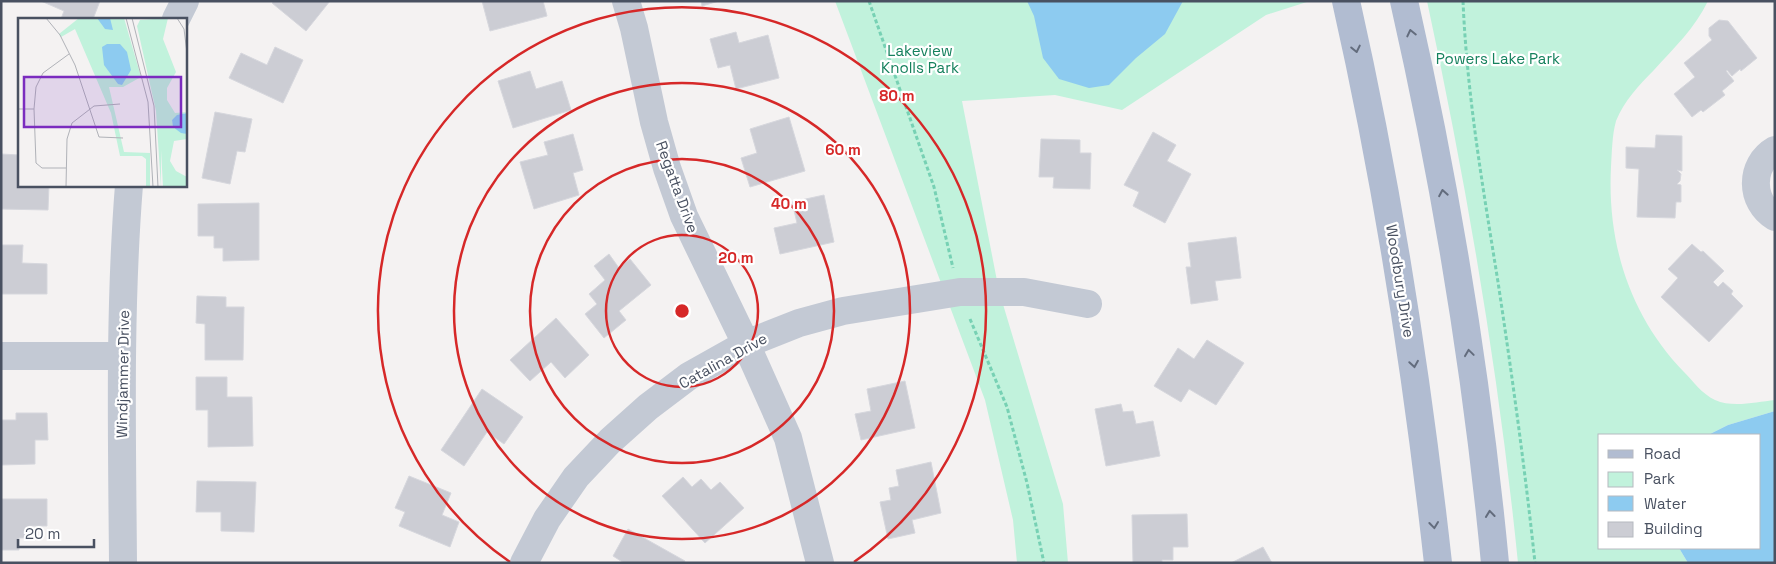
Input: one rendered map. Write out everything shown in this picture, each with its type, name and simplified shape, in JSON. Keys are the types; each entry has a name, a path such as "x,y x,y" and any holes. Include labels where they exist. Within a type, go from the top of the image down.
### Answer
{"main road":[{"name":"Woodbury Drive","path":"1346,1 1380,164 1400,277 1418,392 1438,563"},
{"path":"1404,1 1431,130 1455,263 1481,434 1495,563"}],"street":[{"path":"176,18 185,1"},
{"name":"Regatta Drive","path":"626,1 634,28 654,122 670,176 684,216 746,344 788,438 820,563"},
{"path":"1775,150 1769,153 1762,162 1757,172 1755,183 1756,194 1761,205 1775,217"},
{"name":"Windjammer Drive","path":"123,563 122,356 129,186"},
{"name":"Catalina Drive","path":"524,563 547,519 571,484 610,441 648,407 689,376 746,344 799,323 842,311 960,292 1024,292 1088,304"},
{"path":"1,356 122,356"}],"path":[{"path":"869,1 934,187 954,272"},
{"path":"1463,1 1466,59 1473,124 1517,406 1535,563"},
{"path":"967,312 1007,407 1027,483 1044,563"}],"green space":[{"name":"Lakeview Knolls Park","path":"835,1 1310,1 1266,15 1122,110 1055,95 962,101 999,291 1063,504 1068,563 1017,563 1013,520 985,400"},
{"name":"Powers Lake Park","path":"1427,1 1708,1 1684,37 1632,94 1616,121 1611,167 1613,224 1618,251 1636,303 1649,327 1665,350 1684,372 1698,387 1715,400 1737,404 1775,400 1775,411 1728,425 1710,434 1598,434 1598,549 1680,549 1688,563 1518,563 1491,351 1442,71"}],"water":[{"path":"1027,1 1183,1 1165,34 1136,58 1109,85 1089,88 1059,79 1043,58 1034,16"},
{"path":"1775,411 1775,563 1688,563 1680,549 1761,549 1761,434 1710,434 1728,425"}],"building":[{"path":"41,1 100,1 93,18 61,18 64,11"},
{"path":"274,1 330,1 306,31 272,3"},
{"path":"482,1 543,1 547,16 490,31"},
{"path":"701,1 719,1 702,6"},
{"path":"1719,20 1728,21 1757,58 1732,76 1727,70 1734,81 1722,91 1725,95 1703,112 1701,110 1692,117 1674,94 1695,77 1684,63 1712,40 1709,36 1709,28"},
{"path":"736,32 739,43 768,35 779,78 736,89 730,65 718,68 710,39"},
{"path":"275,47 303,60 283,103 229,78 241,53 267,65"},
{"path":"530,71 536,89 562,81 571,110 513,128 498,81"},
{"path":"215,112 252,119 245,152 237,151 230,184 202,178"},
{"path":"789,117 805,171 750,187 741,158 757,153 750,129"},
{"path":"1153,132 1176,145 1167,161 1191,174 1165,223 1133,206 1139,192 1124,185"},
{"path":"573,134 583,170 573,173 579,195 534,209 520,162 548,155 544,142"},
{"path":"1656,135 1682,136 1682,171 1677,170 1681,174 1680,181 1677,184 1681,185 1681,202 1676,202 1675,218 1637,217 1639,169 1626,168 1626,147 1655,148"},
{"path":"1041,139 1080,140 1080,153 1091,153 1090,189 1053,188 1054,177 1039,177"},
{"path":"1,154 18,155 18,186 49,186 48,210 1,209"},
{"path":"824,195 834,242 780,254 774,228 797,223 792,202"},
{"path":"259,203 259,260 223,261 223,248 214,248 214,236 198,236 198,204"},
{"path":"1236,237 1241,278 1215,281 1218,300 1191,304 1186,267 1191,267 1188,243"},
{"path":"1692,244 1701,252 1703,251 1724,271 1713,282 1718,287 1723,282 1733,291 1731,294 1743,306 1709,342 1661,297 1678,278 1668,269"},
{"path":"1,245 23,245 22,263 47,264 47,294 1,294"},
{"path":"609,254 619,268 630,259 651,285 619,311 626,320 604,338 585,314 597,304 589,294 605,280 594,266"},
{"path":"197,296 226,297 226,307 244,307 243,360 205,360 205,324 196,323"},
{"path":"556,318 589,355 565,378 551,362 530,381 510,360"},
{"path":"1207,340 1244,363 1216,405 1189,389 1181,402 1154,386 1178,348 1194,359"},
{"path":"196,377 227,377 227,397 252,397 253,446 208,447 208,410 196,410"},
{"path":"905,381 915,428 861,440 855,414 871,411 867,389"},
{"path":"482,389 523,417 504,444 487,432 464,466 441,450"},
{"path":"1121,404 1123,412 1133,411 1136,424 1153,421 1160,456 1106,466 1095,409"},
{"path":"16,413 47,413 48,440 35,440 35,464 1,465 1,420 16,420"},
{"path":"931,462 941,513 912,520 915,533 888,539 880,502 891,500 889,488 899,486 896,470"},
{"path":"409,476 451,493 442,515 459,522 450,547 399,526 405,512 395,508"},
{"path":"683,477 692,487 701,479 711,490 720,482 744,508 705,543 662,496"},
{"path":"197,481 256,482 254,532 221,531 221,512 196,512"},
{"path":"1,499 47,499 47,526 29,526 29,538 19,538 19,550 1,550"},
{"path":"1187,514 1188,547 1173,547 1173,560 1162,560 1162,563 1133,563 1132,515"},
{"path":"628,529 685,561 684,563 624,563 613,556"},
{"path":"1263,547 1272,563 1231,563"}]}
